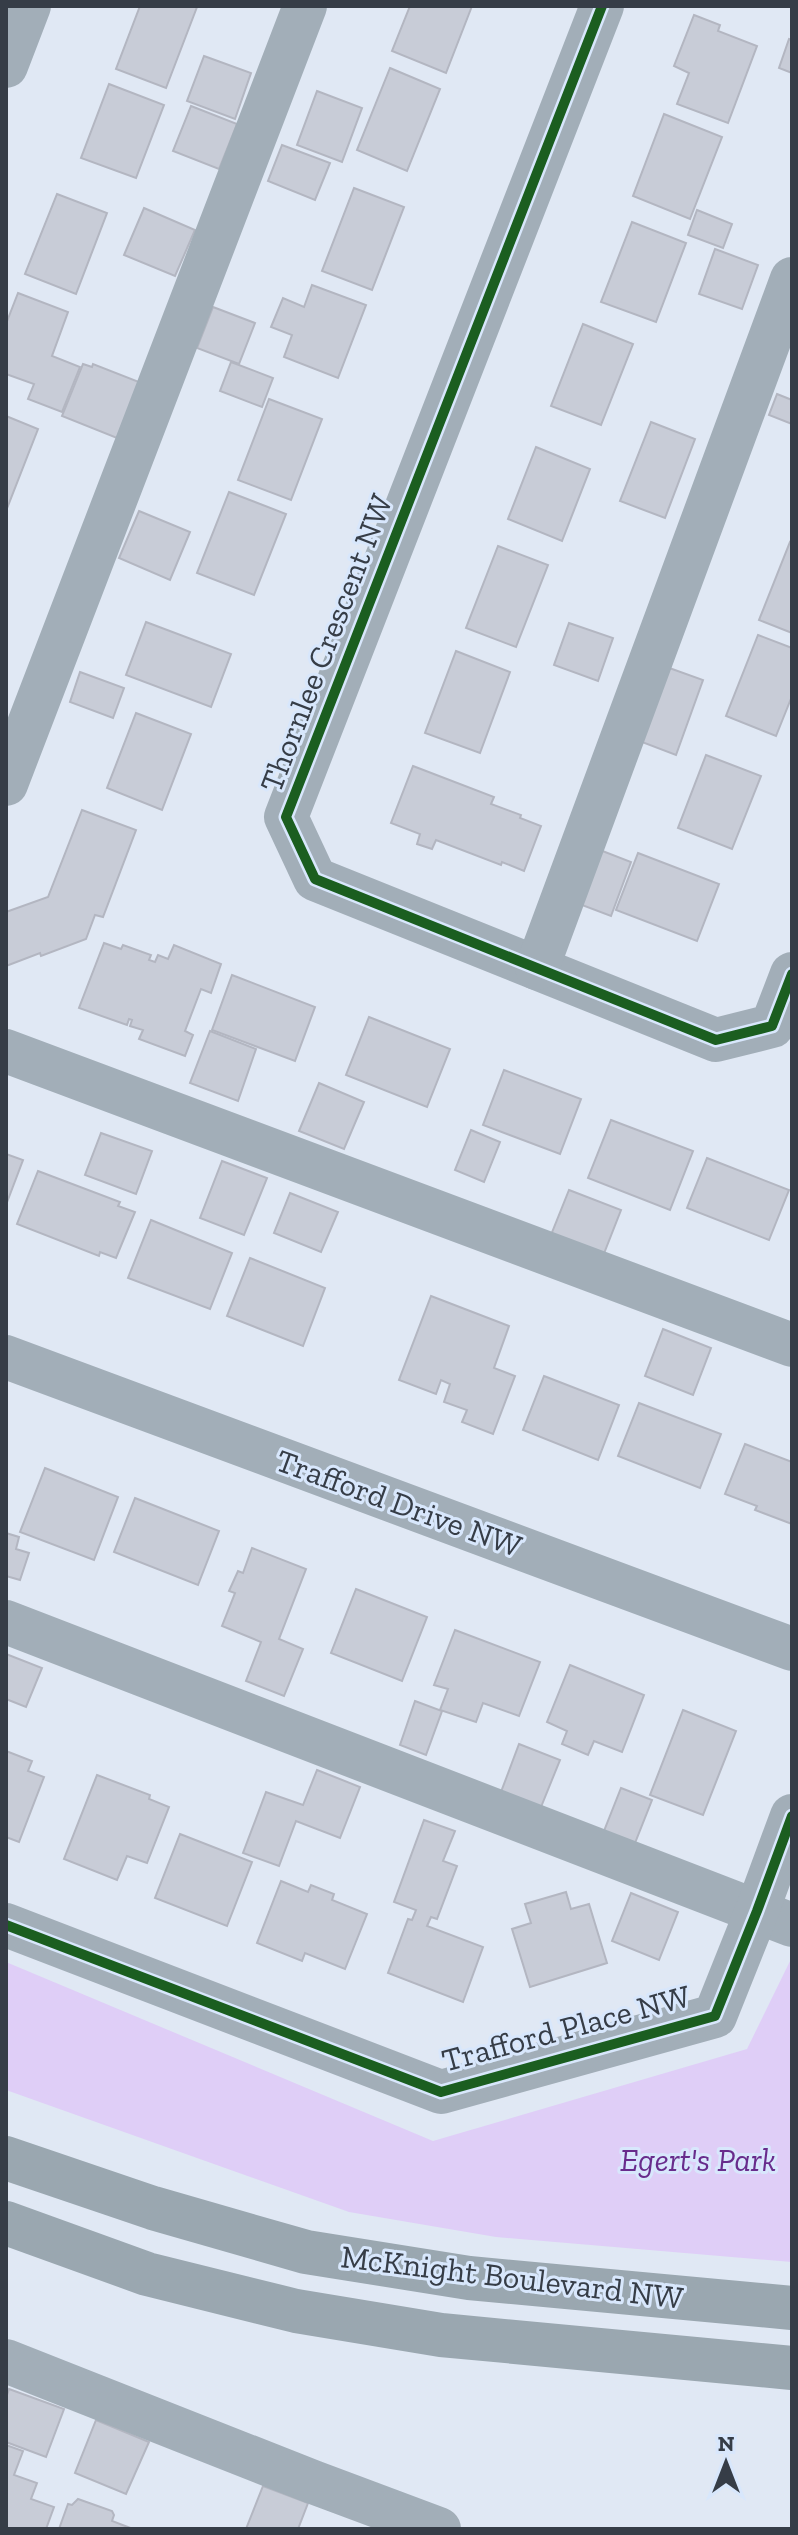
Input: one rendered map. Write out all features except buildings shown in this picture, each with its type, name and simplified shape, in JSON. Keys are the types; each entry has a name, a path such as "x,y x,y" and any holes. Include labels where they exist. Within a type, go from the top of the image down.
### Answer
{"main road":[{"name":"McKnight Boulevard NW","path":"6,2158 153,2208 306,2252 469,2278 792,2308"},
{"name":"McKnight Boulevard NW","path":"6,2223 147,2274 296,2311 441,2335 792,2368"}],"street":[{"path":"6,66 29,6"},
{"path":"6,784 305,6"},
{"name":"Thornlee Crescent NW","path":"602,6 286,817 315,879 716,1040 772,1026 792,974"},
{"path":"537,968 792,279"},
{"path":"6,1051 792,1345"},
{"name":"Trafford Drive NW","path":"6,1357 792,1649"},
{"path":"6,1622 775,1918"},
{"name":"Trafford Place NW","path":"6,1925 441,2092 715,2016 775,1918 792,1816"},
{"path":"6,2361 439,2529"}],"green space":[{"name":"Egert's Park","path":"792,1957 792,2262 496,2237 349,2212 6,2090 6,1962 433,2141 747,2049"}],"cycle path":[{"path":"602,6 286,817 315,879 716,1040 772,1026 792,974"},
{"path":"6,1925 441,2092 715,2016 792,1816"}]}
